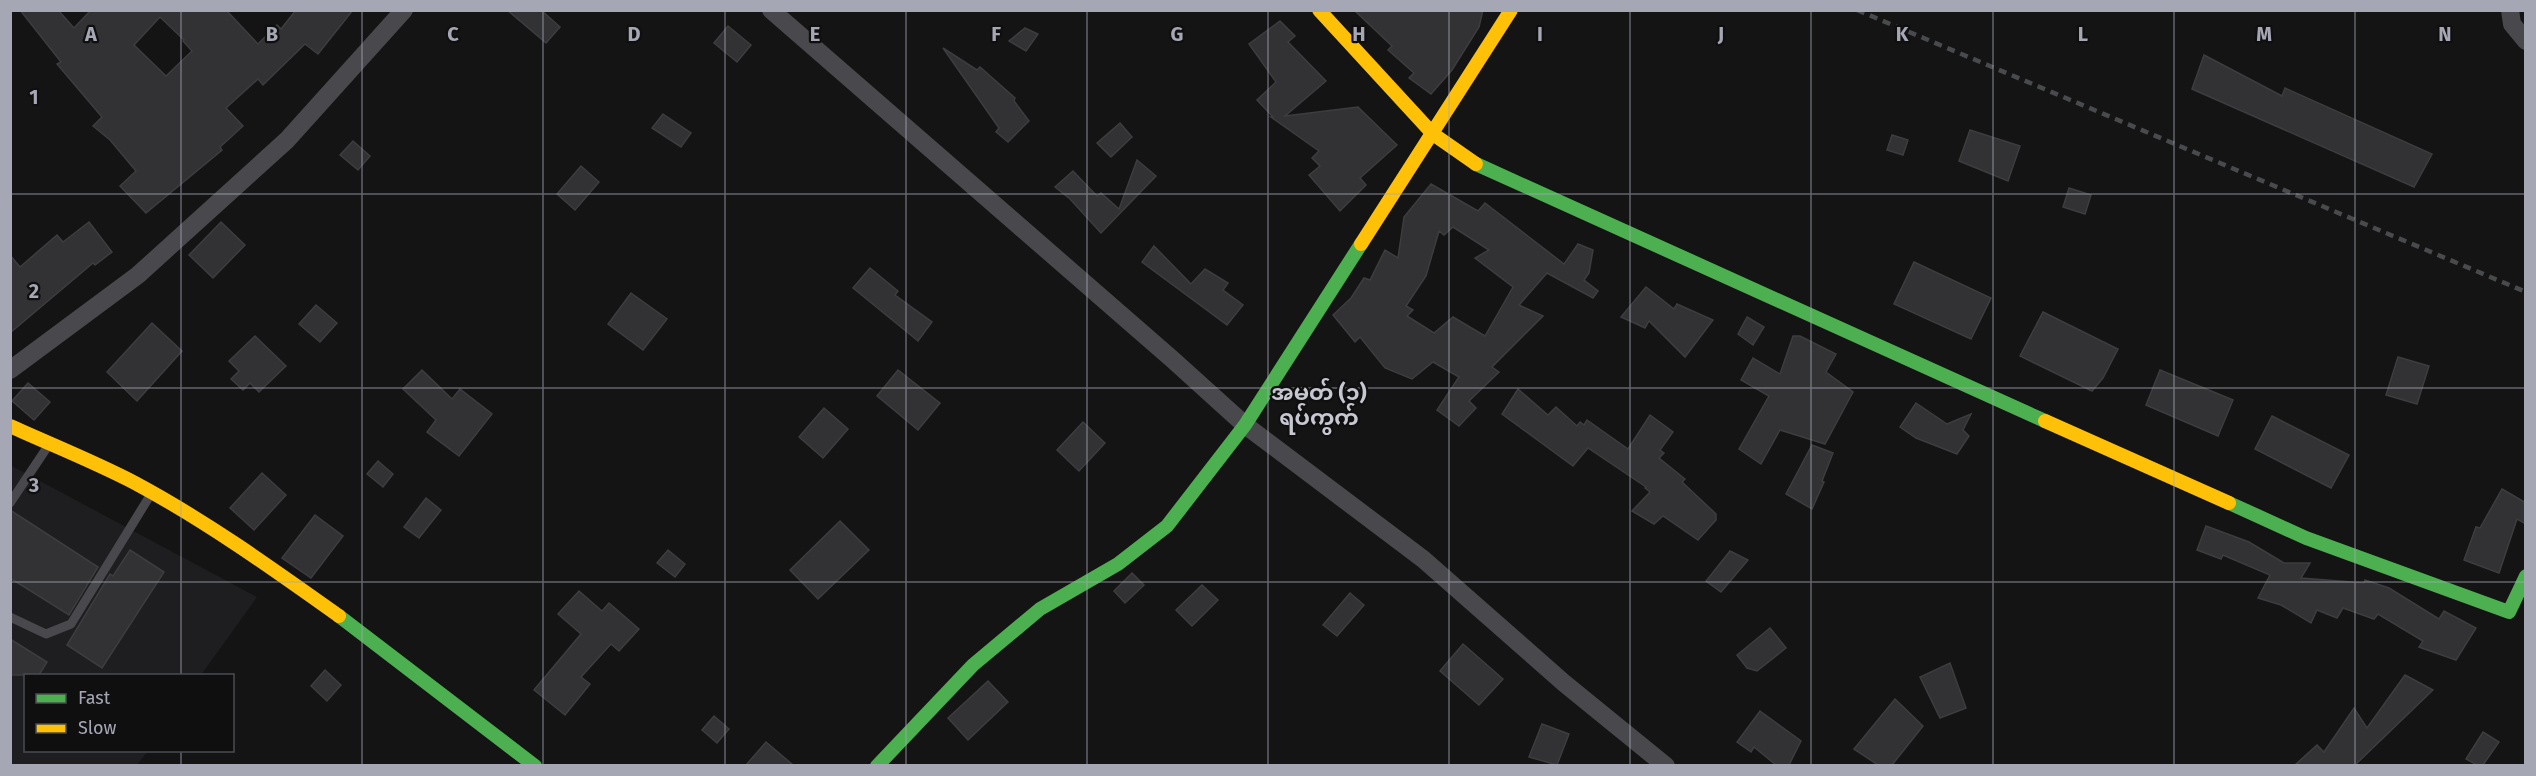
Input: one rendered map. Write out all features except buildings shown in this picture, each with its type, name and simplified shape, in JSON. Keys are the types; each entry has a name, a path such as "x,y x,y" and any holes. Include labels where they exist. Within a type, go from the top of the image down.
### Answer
{"street":[{"path":"10,370 138,275 269,156 404,10"},
{"path":"771,10 1245,425 1423,559 1564,683 1666,765"},
{"path":"1319,10 1433,134 1485,170 2306,538 2509,612 2526,576"},
{"path":"877,765 973,665 1040,609 1118,564 1167,526 1245,425 1511,10"},
{"path":"2510,10 2512,24 2526,41"},
{"path":"10,426 152,492 267,565 418,672 534,765"}],"lane":[{"path":"10,503 50,444"},
{"path":"10,616 46,634 70,624 152,492"}],"shaded area":[{"path":"10,465 257,597 202,674 24,674 24,752 147,752 137,765 11,765"}],"railway":[{"path":"1857,10 2526,292"}],"traffic: fast":[{"path":"1476,164 2045,421"},
{"path":"877,766 973,665 1040,609 1118,564 1167,526 1245,425 1361,244"},
{"path":"2229,503 2306,538 2509,612 2526,576"},
{"path":"339,616 535,766"}],"traffic: slow":[{"path":"1319,10 1433,134 1476,164"},
{"path":"1361,244 1511,10"},
{"path":"2045,421 2229,503"},
{"path":"10,426 135,483 188,513 339,616"}],"district":[{"name":"အမှတ် (၁) ရပ်ကွက်","path":"1319,404"}]}
